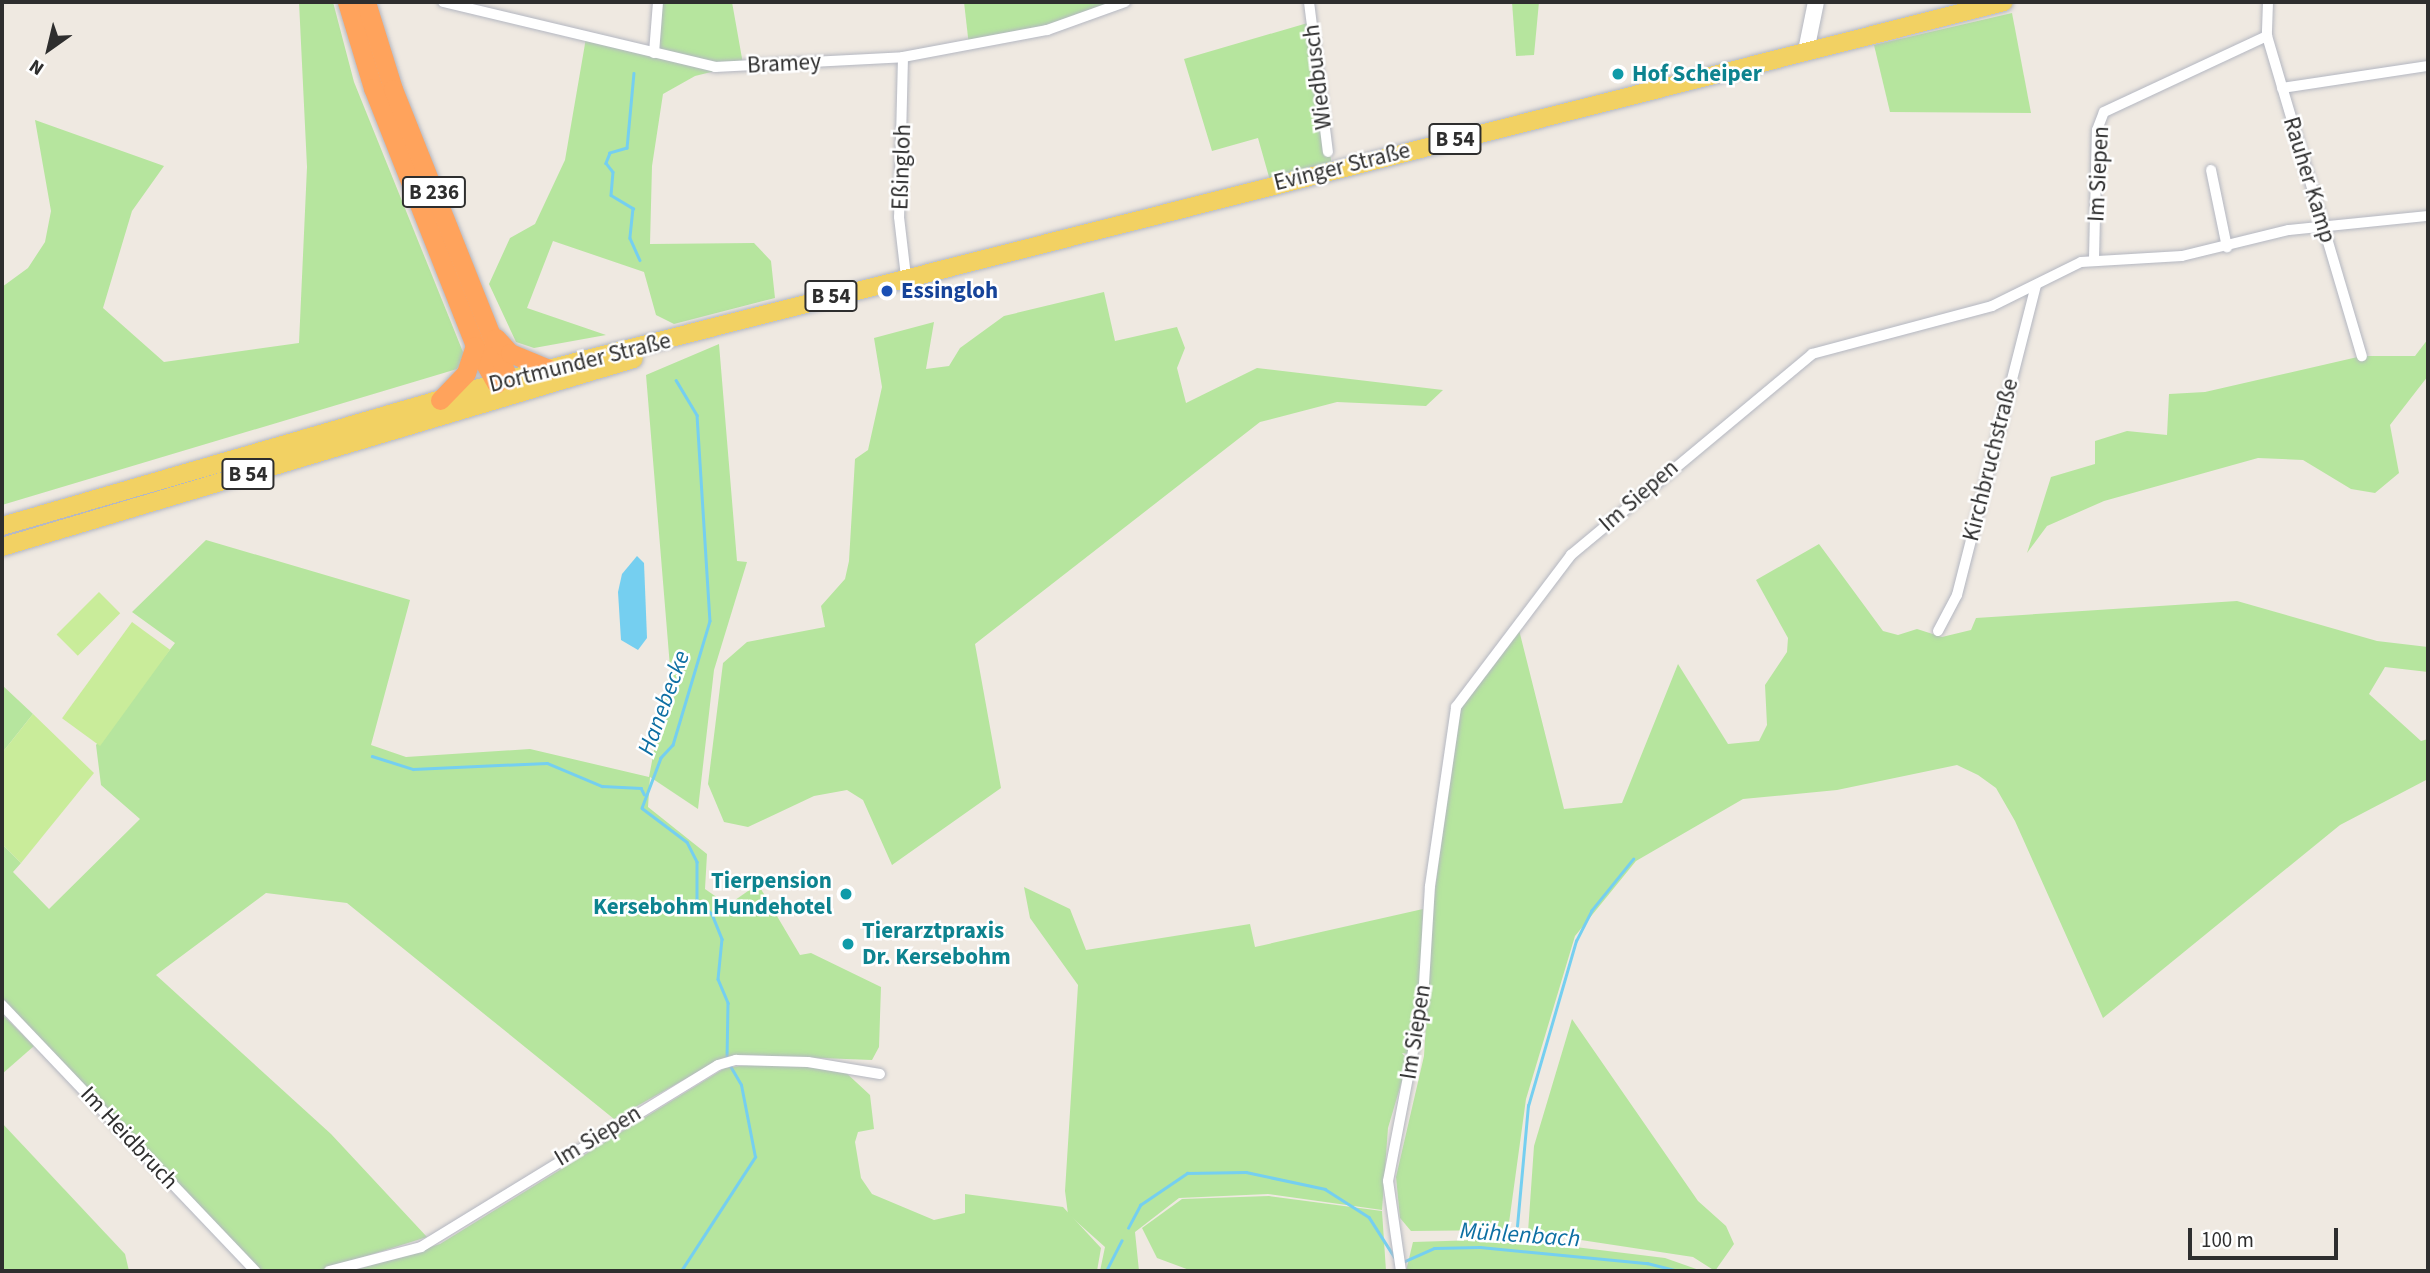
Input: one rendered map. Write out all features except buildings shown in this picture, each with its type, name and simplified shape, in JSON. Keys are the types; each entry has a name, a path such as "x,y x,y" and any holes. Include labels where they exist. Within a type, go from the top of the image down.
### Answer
{"highway":[{"name":"B 236","path":"347,2 373,88 475,346 503,391"},
{"name":"B 236","path":"366,2 401,111 494,336 503,391"},
{"path":"494,336 510,353 549,369"},
{"path":"440,400 466,373 475,346"}],"main road":[{"name":"Evinger Straße","path":"682,338 906,277 2004,2"},
{"name":"Dortmunder Straße","path":"2,526 440,400 503,391 549,369 682,338"},
{"name":"Dortmunder Straße","path":"2,547 682,338"}],"street":[{"name":"Bramey","path":"443,2 715,67 903,57 1047,30 1125,2"},
{"path":"654,53 658,2"},
{"name":"Wiedbusch","path":"1309,2 1328,152"},
{"path":"1806,51 1816,2"},
{"name":"Rauher Kamp","path":"2268,2 2267,36 2362,356"},
{"name":"Im Siepen","path":"1400,1266 1388,1181 1416,1049 1430,886 1461,693 1571,555 1784,372 1812,354 1992,306 2094,259 2097,130 2104,112 2267,36"},
{"name":"Eßingloh","path":"903,57 899,217 906,277"},
{"path":"2282,88 2428,66"},
{"path":"2211,170 2227,247"},
{"path":"2094,259 2182,256 2323,227 2428,216"},
{"name":"Kirchbruchstraße","path":"1938,631 1957,595 2036,285"},
{"name":"Im Heidbruch","path":"2,1005 254,1271"},
{"name":"Im Siepen","path":"329,1271 421,1247 718,1065 736,1060 808,1062 880,1074"}],"green space":[{"path":"299,2 333,2 354,82 465,357 457,369 2,505 2,287 28,268 45,242 51,211 35,120 164,166 132,211 103,308 164,362 299,343 307,167"},
{"path":"658,2 732,2 743,64 695,76 663,94 652,166 650,244 754,243 771,261 775,298 674,324 656,315 644,272 553,241 527,308 606,335 534,348 516,342 489,284 510,238 535,224 565,160 586,38 654,53"},
{"path":"964,2 1125,2 1047,30 969,46"},
{"path":"1512,2 1539,2 1534,55 1516,56"},
{"path":"2012,13 2031,113 1890,112 1874,45"},
{"path":"1311,22 1332,167 1271,184 1258,138 1212,151 1184,59"},
{"path":"1104,292 1115,341 1177,327 1185,348 1177,368 1186,403 1257,368 1443,390 1426,406 1337,402 1260,422 975,644 1001,788 892,865 863,800 847,790 814,796 748,827 724,822 708,784 723,663 747,642 825,627 821,606 845,579 849,561 855,459 868,450 882,387 874,338 934,322 926,369 949,366 960,348 1004,316"},
{"path":"2428,339 2428,376 2390,425 2399,473 2375,493 2351,489 2303,460 2258,458 2104,501 2047,526 2027,553 2051,477 2095,464 2095,441 2127,431 2167,435 2169,394 2205,392 2362,356 2415,356"},
{"path":"719,344 737,561 747,562 714,670 698,809 650,777 648,807 707,854 705,889 728,905 758,884 800,955 811,953 881,987 879,1047 872,1060 745,1055 719,1060 614,1119 347,903 266,893 156,975 331,1134 427,1237 319,1271 257,1271 2,1004 2,844 21,863 13,872 49,909 140,819 101,785 96,745 175,643 132,612 206,540 410,600 371,745 406,757 530,749 649,777 670,667 646,375"},
{"path":"1819,544 1883,631 1898,635 1917,629 1942,637 1971,630 1976,618 2237,601 2377,641 2428,647 2428,672 2385,667 2369,694 2421,741 2428,739 2428,779 2340,825 2103,1018 2015,821 1996,788 1978,775 1957,765 1837,790 1743,799 1636,861 1575,936 1526,1099 1508,1230 1411,1231 1400,1218 1396,1177 1424,1056 1433,906 1458,709 1517,622 1564,809 1622,803 1678,664 1728,744 1759,741 1767,725 1765,685 1787,652 1788,638 1756,580"},
{"path":"99,592 120,613 78,656 57,634"},
{"path":"132,622 170,650 100,746 62,718"},
{"path":"2,685 33,714 2,753"},
{"path":"33,714 94,773 21,863 2,844 2,753"},
{"path":"1024,887 1070,909 1086,950 1250,924 1255,947 1423,909 1420,1005 1408,1054 1402,1053 1408,1060 1388,1128 1382,1210 1268,1194 1179,1198 1135,1232 1139,1271 1100,1271 1105,1247 1068,1214 1065,1191 1078,985 1030,918"},
{"path":"2,1014 34,1046 2,1074"},
{"path":"1572,1019 1698,1201 1726,1226 1734,1244 1715,1271 1693,1257 1528,1232 1534,1146"},
{"path":"754,1064 842,1069 870,1095 874,1129 858,1132 855,1142 861,1178 872,1194 934,1220 965,1213 965,1194 1063,1207 1101,1248 1097,1271 352,1271 440,1244 725,1068"},
{"path":"2,1123 125,1254 129,1271 2,1271"},
{"path":"1269,1196 1382,1211 1386,1271 1192,1271 1157,1258 1142,1228 1182,1199"},
{"path":"1510,1239 1665,1258 1702,1271 1406,1271 1413,1242"}],"water":[{"path":"637,556 644,563 647,638 638,650 621,640 618,592 622,574"}],"waterway":[{"name":"Hanebecke","path":"634,73 627,148 610,153 606,163 613,172 611,195 633,208 630,238 640,260"},
{"name":"Hanebecke","path":"676,380 697,415 710,621 673,745 661,758 642,808 687,842 697,862 697,900 712,914 722,939 718,979 728,1003 727,1061"},
{"path":"372,756 413,769 547,763 602,786 641,788 644,794"},
{"path":"1517,1226 1528,1106 1576,941 1591,911 1633,859"},
{"name":"Hanebecke","path":"681,1271 755,1157 741,1085 730,1066"},
{"name":"Mühlenbach","path":"1128,1228 1140,1205 1187,1173 1246,1172 1325,1189 1369,1217 1397,1261"},
{"name":"Mühlenbach","path":"1106,1271 1121,1241"},
{"name":"Mühlenbach","path":"1403,1262 1434,1248 1480,1247 1647,1263 1678,1271"}],"place":[{"name":"Hof Scheiper","path":"1618,74"},
{"name":"Essingloh","path":"887,291"},
{"name":"Tierpension Kersebohm Hundehotel","path":"846,894"},
{"name":"Tierarztpraxis Dr. Kersebohm","path":"848,944"}]}
